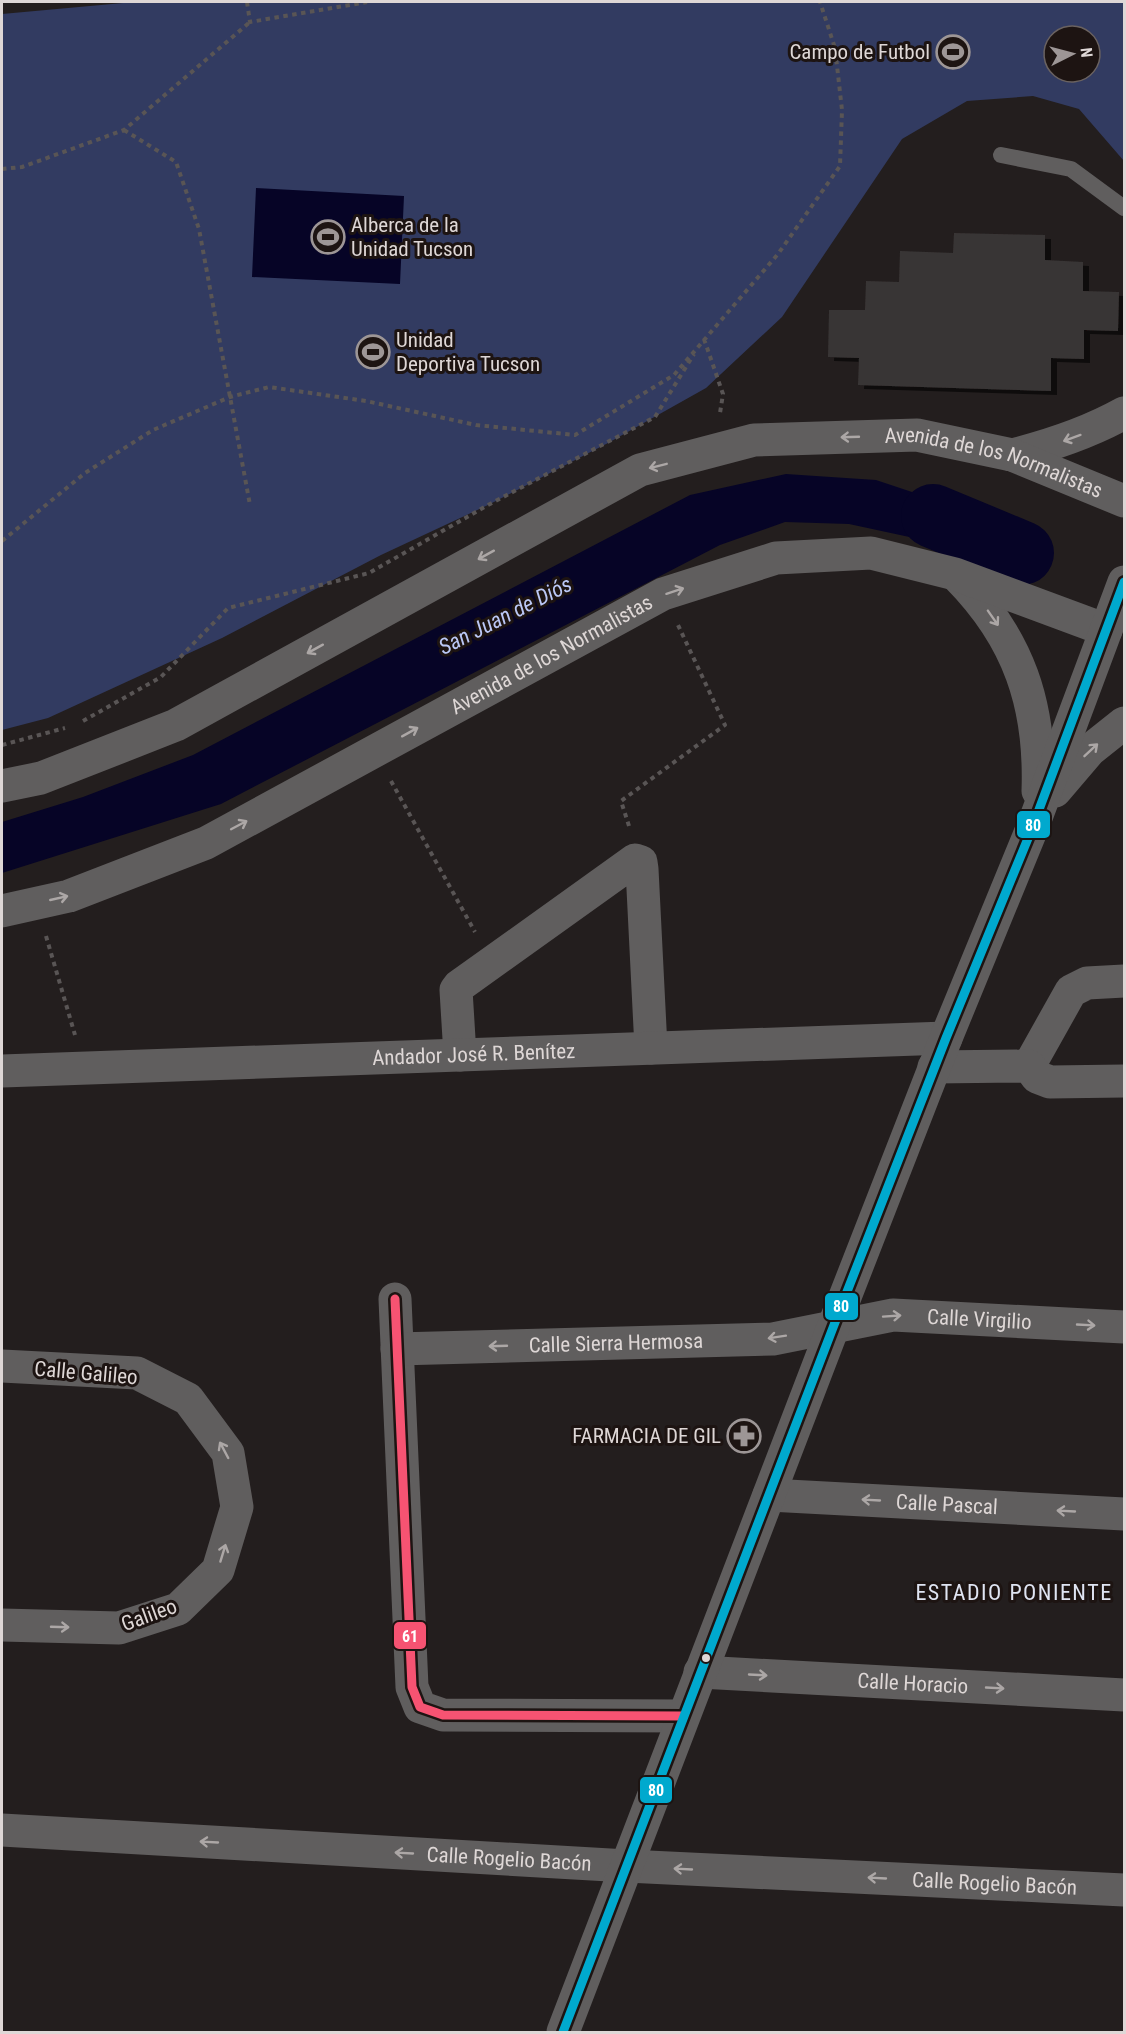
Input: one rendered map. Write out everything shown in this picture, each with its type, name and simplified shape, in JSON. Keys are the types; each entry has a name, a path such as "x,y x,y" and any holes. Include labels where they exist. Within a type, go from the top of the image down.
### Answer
{"street":[{"path":"1012,455 1052,445 1091,431 1125,413"},
{"name":"Avenida de los Normalistas","path":"2,786 41,778 176,725 640,470 754,440 917,435 1012,455 1125,501"},
{"name":"Avenida de los Normalistas","path":"2,911 69,896 206,843 663,594 776,558 871,554 955,574 1115,634"},
{"path":"955,574 978,597 997,624 1013,652 1025,682 1035,719 1039,756 1038,793 1031,831"},
{"path":"563,2032 934,1067 1115,634 1125,582"},
{"path":"1031,831 1067,774 1090,750 1125,723"},
{"path":"460,1054 456,990 491,961 630,862 639,860 642,869 651,1048"},
{"path":"1029,1066 1071,991 1087,982 1125,981"},
{"name":"Andador José R. Benítez","path":"2,1071 946,1038"},
{"path":"934,1067 1029,1066"},
{"path":"1029,1066 1037,1077 1050,1082 1125,1081"},
{"path":"395,1299 412,1687 420,1707 443,1715 683,1716"},
{"name":"Calle Virgilio","path":"834,1325 892,1315 1125,1327"},
{"name":"Calle Sierra Hermosa","path":"397,1349 773,1338 834,1325"},
{"name":"Calle Galileo","path":"2,1366 137,1373 188,1399 228,1453 237,1507"},
{"name":"Calle Pascal","path":"769,1495 1125,1514"},
{"name":"Galileo","path":"2,1625 119,1628 178,1609 218,1570 237,1507"},
{"name":"Calle Horacio","path":"700,1672 1125,1695"},
{"name":"Calle Rogelio Bacón","path":"2,1830 627,1866 1125,1890"}],"lane":[{"path":"1001,155 1071,169 1125,208"}],"path":[{"path":"247,2 250,22"},
{"path":"2,169 22,167 124,130 250,22 367,2"},
{"path":"2,541 85,472 153,430 230,397 269,387 366,401 476,425 575,435 674,375 778,254 840,166 841,99 835,48 820,2"},
{"path":"124,130 176,162 200,229 250,505"},
{"path":"704,339 723,394 715,451"},
{"path":"2,745 76,725 161,677 228,608 369,573 488,505 655,417 704,339"},
{"path":"639,860 621,801 725,725 663,594"},
{"path":"375,752 491,961"},
{"path":"36,903 85,1068"}],"shaded area":[{"name":"Unidad Deportiva Tucson","path":"134,2 1124,2 1124,161 1079,109 1033,96 967,101 902,139 782,317 706,388 608,443 488,505 381,555 222,638 48,718 2,730 2,14"}],"water":[{"name":"Alberca de la Unidad Tucson","path":"256,188 404,196 400,284 252,277"},
{"path":"786,474 876,480 993,519 1014,550 976,557 914,538 849,524 785,522 720,545 221,804 2,873 2,822 83,797 193,755 690,495"}],"building":[{"path":"954,233 1045,235 1045,260 1083,262 1083,291 1119,292 1118,331 1084,330 1084,359 1051,358 1051,391 858,385 859,358 828,357 829,310 865,310 866,281 899,282 900,251 953,253"}],"waterway":[{"name":"San Juan de Diós","path":"933,516 1022,553"}],"transit line":[{"name":"80","path":"563,2032 834,1325 946,1038 1031,831 1124,582"},
{"name":"61","path":"395,1299 412,1687 420,1707 443,1715 683,1716"}],"place":[{"name":"Campo de Futbol","path":"953,52"},
{"name":"Alberca de la Unidad Tucson","path":"328,237"},
{"name":"Unidad Deportiva Tucson","path":"373,352"},
{"name":"FARMACIA DE GIL","path":"744,1436"}],"district":[{"name":"ESTADIO PONIENTE","path":"1014,1592"}]}
